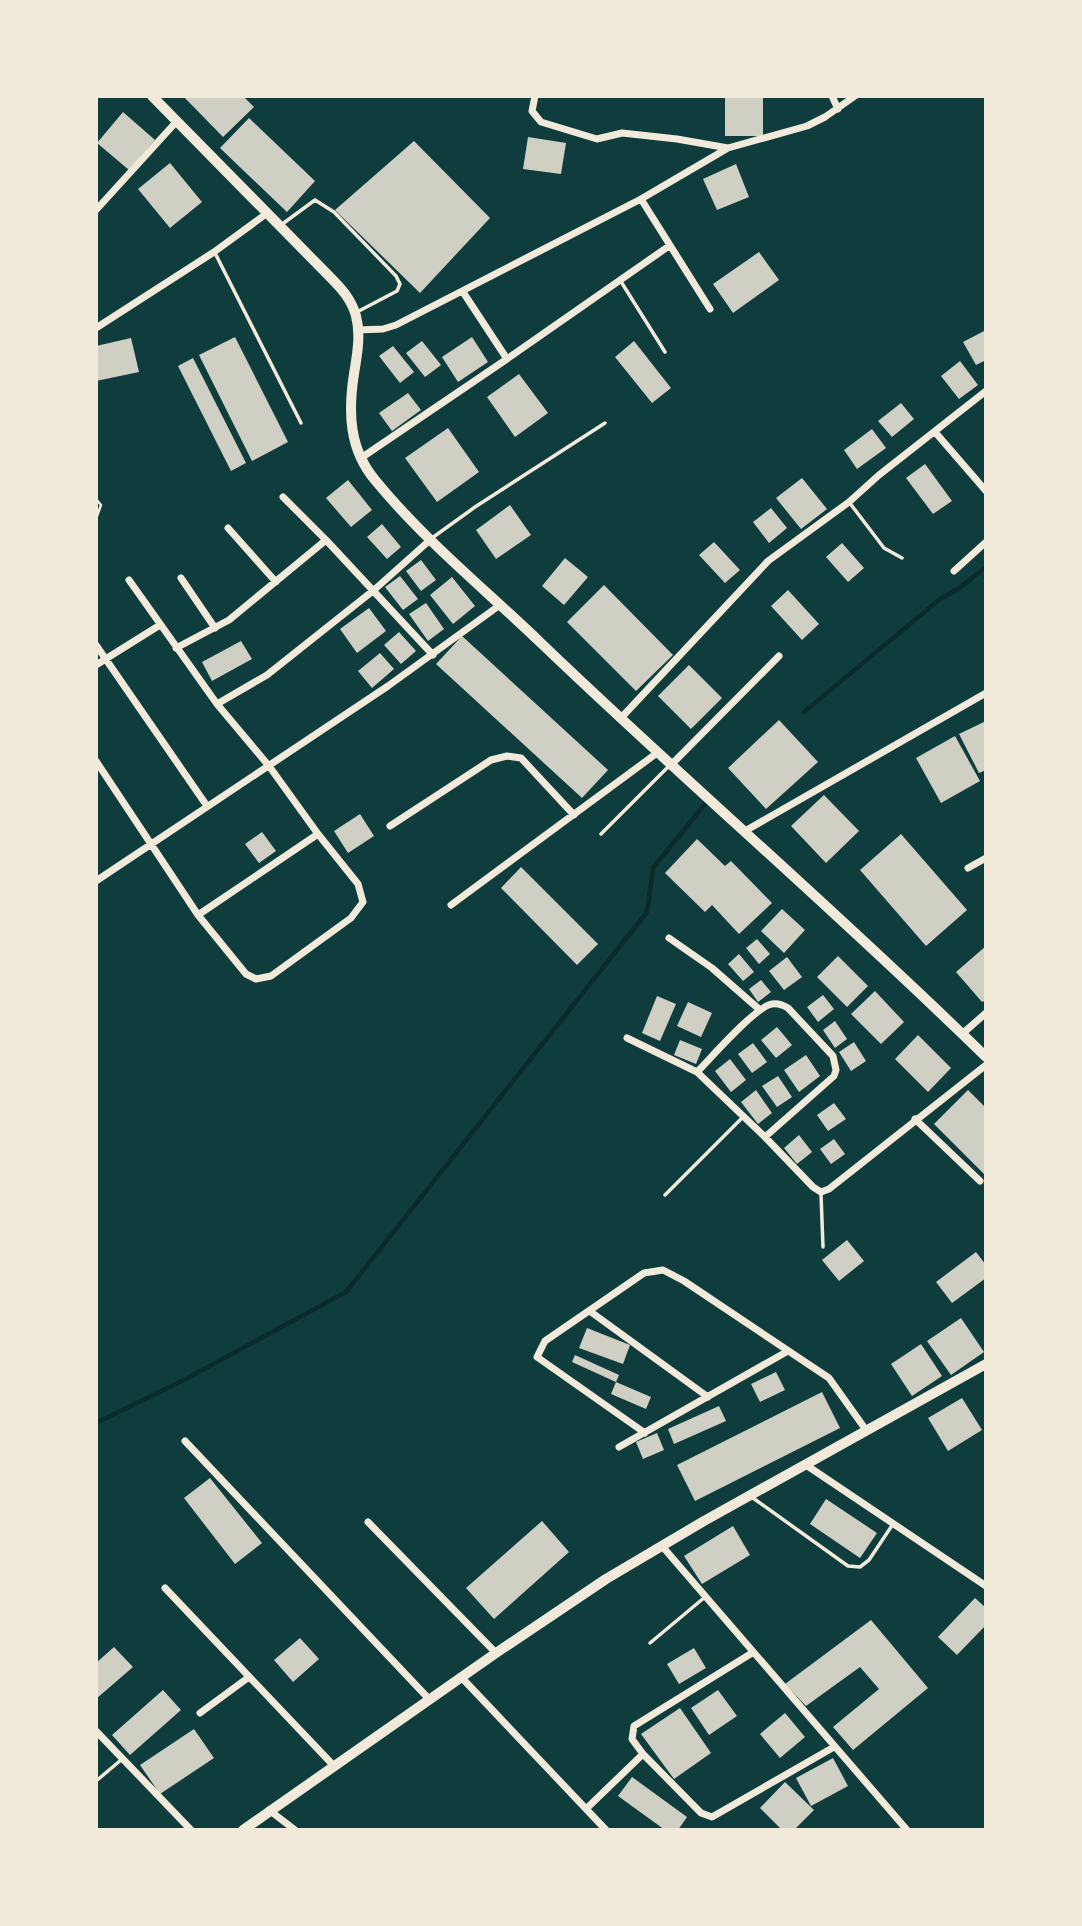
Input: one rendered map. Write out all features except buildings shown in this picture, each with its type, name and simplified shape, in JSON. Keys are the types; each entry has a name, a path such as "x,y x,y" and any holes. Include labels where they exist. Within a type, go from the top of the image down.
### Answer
{"main road":[{"path":"152,96 343,290 355,313 358,330 350,410 352,430 361,458 373,478 430,540 986,1057"},
{"path":"243,1830 606,1579 986,1364"}],"street":[{"path":"535,96 532,111 538,121 597,139 622,133 728,148"},
{"path":"832,96 838,109"},
{"path":"358,330 383,329 396,325 641,199 728,148 807,125 838,109 855,96"},
{"path":"96,210 177,121"},
{"path":"641,199 710,309"},
{"path":"96,328 214,252 266,214"},
{"path":"361,458 669,246"},
{"path":"463,292 507,359"},
{"path":"620,719 768,561 849,502 878,475 986,391"},
{"path":"935,432 986,491"},
{"path":"283,497 327,540 433,655"},
{"path":"228,528 276,582"},
{"path":"176,648 229,620 327,540"},
{"path":"217,704 267,675 374,590 430,540"},
{"path":"954,571 986,542"},
{"path":"181,578 215,628"},
{"path":"96,761 198,915 246,974 256,979 271,976 351,918 363,902 358,884 269,766 217,704 129,580"},
{"path":"97,879 433,655 500,604"},
{"path":"96,665 160,625"},
{"path":"96,645 207,806"},
{"path":"670,766 779,656"},
{"path":"745,831 986,694"},
{"path":"451,905 657,753"},
{"path":"390,826 491,760 507,755 521,758 574,815"},
{"path":"198,915 318,834"},
{"path":"968,868 986,858"},
{"path":"669,938 712,968 760,1010"},
{"path":"697,1072 760,1010 773,1003 788,1008 833,1056 836,1070 834,1076 765,1137"},
{"path":"962,1034 986,1013"},
{"path":"627,1038 697,1072 821,1192 986,1065"},
{"path":"915,1119 980,1181"},
{"path":"645,1433 537,1357 545,1341 591,1312 643,1273 663,1270 684,1281 829,1378 866,1430"},
{"path":"591,1312 708,1397"},
{"path":"619,1447 788,1351"},
{"path":"185,1441 429,1699"},
{"path":"806,1465 986,1586"},
{"path":"368,1522 496,1653"},
{"path":"662,1546 907,1830"},
{"path":"165,1588 334,1766"},
{"path":"752,1653 634,1726 632,1739 643,1754 701,1813 712,1816 834,1747"},
{"path":"200,1713 249,1677"},
{"path":"462,1678 606,1830"},
{"path":"96,1731 191,1830"},
{"path":"586,1809 643,1754"},
{"path":"269,1810 295,1830"}],"lane":[{"path":"279,227 315,200 334,212 396,276 400,284 397,291 355,313"},
{"path":"214,252 300,424"},
{"path":"620,280 665,352"},
{"path":"430,540 475,507 605,423"},
{"path":"849,502 884,548 902,558"},
{"path":"601,834 670,766"},
{"path":"665,1195 744,1116"},
{"path":"821,1192 823,1247"},
{"path":"751,1496 848,1566 860,1567 869,1560 893,1524"},
{"path":"650,1643 705,1597"},
{"path":"96,1781 123,1759"}],"path":[{"path":"96,499 102,505 96,519"}],"waterway":[{"path":"804,712 940,599 986,567"},
{"path":"96,1423 182,1381 346,1292 647,912 653,868 705,804"}]}
